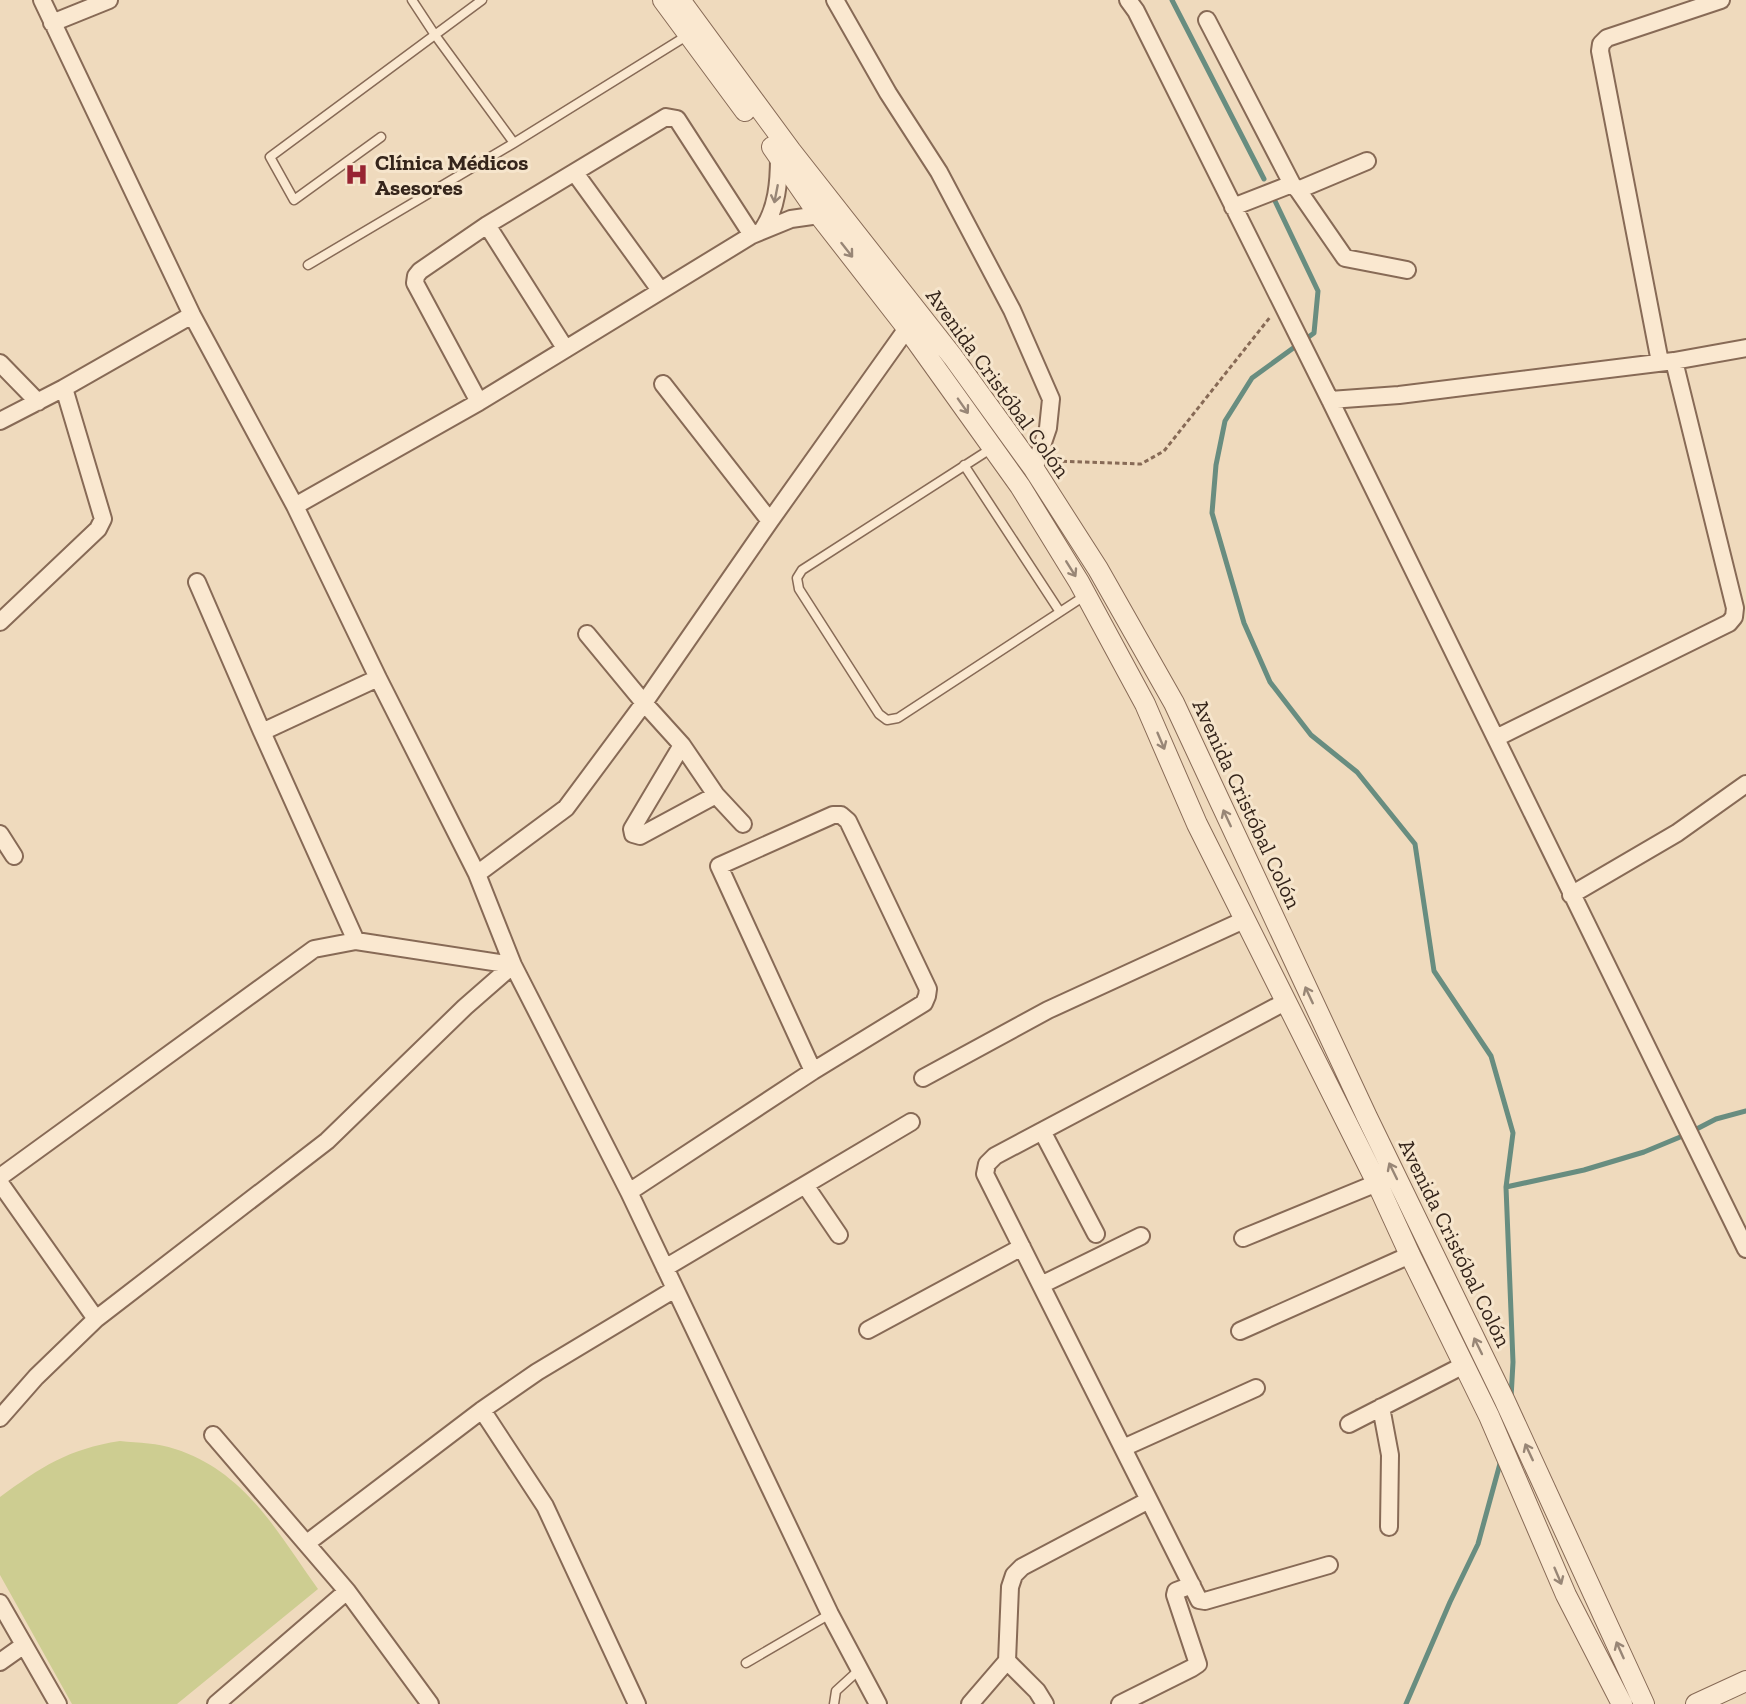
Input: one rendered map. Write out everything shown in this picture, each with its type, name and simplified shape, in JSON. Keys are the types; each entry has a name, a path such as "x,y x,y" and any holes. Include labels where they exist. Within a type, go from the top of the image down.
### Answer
{"street":[{"path":"42,0 192,315 295,506 378,678 477,874 513,965 629,1192 830,1614 878,1704"},
{"path":"52,23 109,0"},
{"name":"Avenida Cristóbal Colón","path":"663,0 819,215 913,321 953,357 1036,465 1098,570 1174,703 1362,1106 1504,1399 1644,1704"},
{"name":"Avenida Cristóbal Colón","path":"680,0 913,321 992,447 1020,486 1086,595 1145,704 1197,824 1377,1183 1489,1416 1566,1595 1622,1704"},
{"path":"835,0 888,93 939,172 1012,310 1051,399 1048,428 1036,465"},
{"path":"1496,738 1729,623 1734,616 1735,608 1667,362 1622,172 1600,51 1601,44 1607,38 1721,0"},
{"path":"1135,4 1746,1249"},
{"path":"1207,20 1295,187 1340,253 1345,258 1407,270"},
{"path":"479,402 415,283 420,271 487,225 666,117 672,116 677,119 757,232"},
{"path":"757,232 770,219 777,195 779,157"},
{"path":"1233,207 1367,161"},
{"path":"574,173 660,290"},
{"path":"295,506 479,402 757,232 791,219 819,215"},
{"path":"487,225 565,348"},
{"path":"0,421 64,388 192,315"},
{"path":"477,874 566,808 644,703 913,321"},
{"path":"1330,400 1400,395 1667,362 1746,348"},
{"path":"0,363 38,402"},
{"path":"663,384 770,521"},
{"path":"0,622 98,529 103,519 64,388"},
{"path":"197,582 356,941"},
{"path":"587,634 682,745 716,795 743,824"},
{"path":"262,732 378,678"},
{"path":"682,745 632,830 633,834 640,836 716,795"},
{"path":"1571,895 1677,833 1746,784"},
{"path":"629,1192 813,1071 924,1003 928,989 848,821 841,815 833,814 719,866 813,1071"},
{"path":"0,834 14,856"},
{"path":"923,1078 1048,1010 1244,920"},
{"path":"0,1177 314,949 356,941 513,965"},
{"path":"0,1418 36,1377 96,1319 327,1141 465,1007 513,965"},
{"path":"1285,1002 995,1156 987,1164 985,1174 1199,1600 1205,1601 1329,1565"},
{"path":"665,1268 910,1122"},
{"path":"1042,1131 1096,1234"},
{"path":"0,1183 96,1319"},
{"path":"1243,1238 1377,1183"},
{"path":"805,1185 839,1235"},
{"path":"1041,1285 1141,1236"},
{"path":"868,1330 1022,1247"},
{"path":"1240,1331 1410,1255"},
{"path":"307,1543 482,1410 537,1372 675,1288"},
{"path":"1349,1424 1464,1365"},
{"path":"1123,1448 1256,1388"},
{"path":"1381,1407 1390,1455 1389,1527"},
{"path":"482,1410 545,1506 637,1704"},
{"path":"213,1435 347,1591 430,1704"},
{"path":"970,1704 1006,1661 1010,1587 1014,1575 1022,1567 1149,1500"},
{"path":"1120,1704 1198,1664 1175,1595 1176,1591 1191,1586"},
{"path":"216,1704 347,1591"},
{"path":"0,1603 58,1704"},
{"path":"0,1662 24,1645"},
{"path":"1006,1661 1037,1691 1046,1704"},
{"path":"1696,1704 1746,1681"}],"lane":[{"path":"412,0 514,142"},
{"path":"381,137 294,200 270,157 482,0"},
{"path":"308,265 688,35"},
{"path":"992,447 802,570 797,578 799,589 879,714 887,720 898,718 1086,595"},
{"path":"964,465 1060,612"},
{"path":"746,1663 830,1614"},
{"path":"834,1704 837,1691 859,1670"}],"path":[{"path":"1036,465 1141,464 1164,451 1281,303"}],"green space":[{"path":"120,1441 169,1447 200,1459 221,1472 258,1506 318,1589 177,1704 72,1704 0,1575 0,1497 42,1468 70,1454"}],"waterway":[{"path":"1172,0 1264,179"},
{"path":"1275,201 1318,291 1314,333 1252,378 1225,421 1216,465 1212,513 1244,623 1270,682 1311,735 1357,772 1415,844 1434,971 1491,1056 1513,1133 1506,1187 1513,1362 1511,1398"},
{"path":"1506,1187 1584,1170 1644,1152 1716,1119 1746,1111"},
{"path":"1406,1704 1478,1544 1501,1460"}],"place":[{"name":"Clínica Médicos Asesores","path":"357,175"}]}
